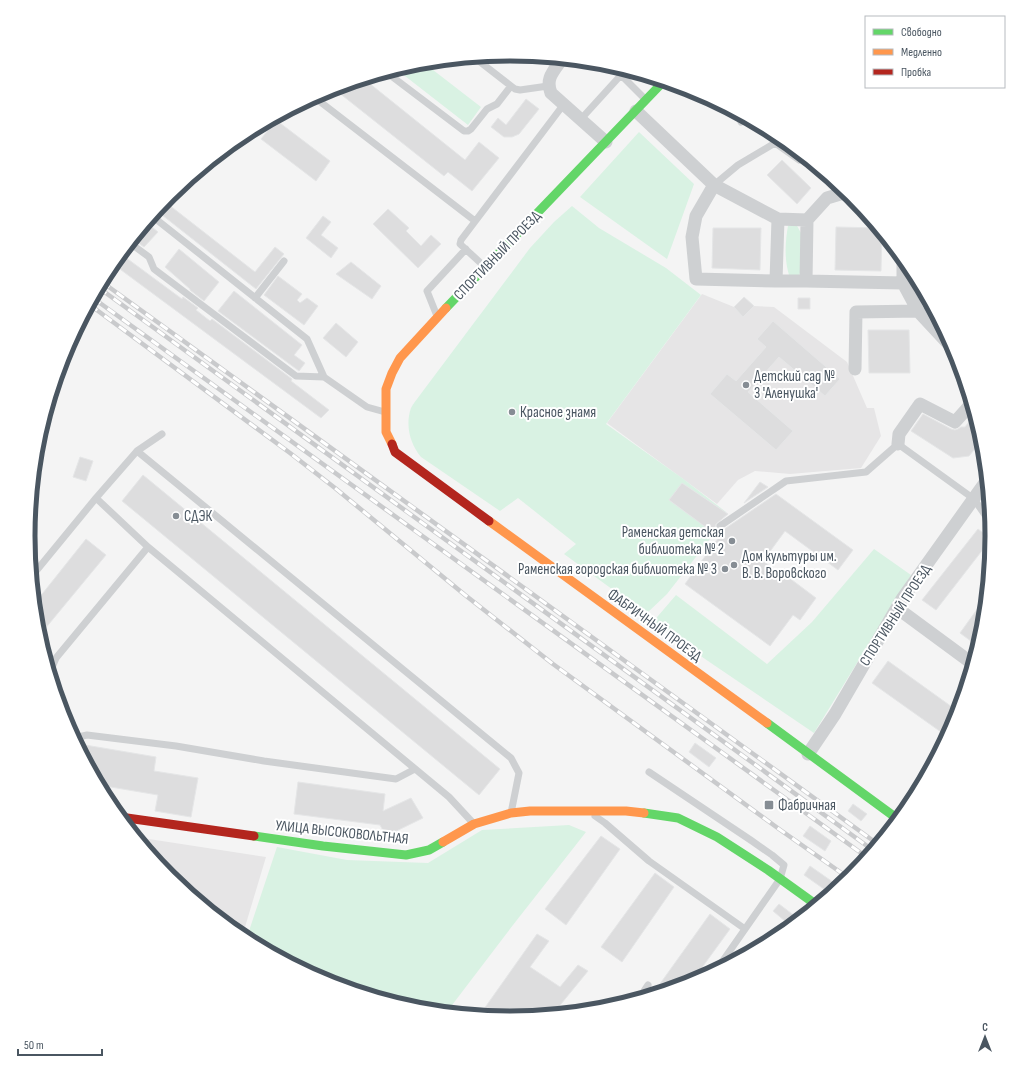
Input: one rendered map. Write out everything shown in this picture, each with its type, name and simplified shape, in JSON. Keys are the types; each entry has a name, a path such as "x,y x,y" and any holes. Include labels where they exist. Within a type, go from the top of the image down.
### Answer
{"main road":[{"name":"СПОРТИВНЫЙ ПРОЕЗД","path":"395,452 386,432 386,388 400,358 485,267 660,85"},
{"name":"ФАБРИЧНЫЙ ПРОЕЗД","path":"395,452 895,817"},
{"name":"УЛИЦА ВЫСОКОВОЛЬТНАЯ","path":"127,818 300,843 406,855 429,850 474,824 511,813 530,810 626,811 678,818 717,837 813,903"}],"street":[{"path":"559,64 550,76 548,86 551,93 606,142"},
{"path":"636,111 714,185 778,219 807,220"},
{"path":"714,185 696,216 692,237 696,279 903,284"},
{"path":"806,281 807,220 827,198 840,194"},
{"path":"776,281 778,219"},
{"path":"903,268 903,284 918,311 942,337"},
{"path":"855,369 856,312 918,311"},
{"path":"898,444 899,434 920,404 955,422 968,407"},
{"name":"СПОРТИВНЫЙ ПРОЕЗД","path":"808,754 835,714 897,608 983,486"},
{"path":"897,608 970,661"}],"lane":[{"path":"480,62 516,90 548,86"},
{"path":"581,120 621,75 646,100"},
{"path":"391,76 464,132 471,129 487,109 497,104 511,86"},
{"path":"320,101 475,221"},
{"path":"485,267 460,244 460,242 564,104"},
{"path":"714,185 738,165 776,143 799,160"},
{"path":"156,219 307,339 324,377 367,407 385,412"},
{"path":"134,246 149,257 154,269 296,376 324,377"},
{"path":"437,318 427,291 466,249"},
{"path":"255,298 284,261"},
{"path":"36,571 137,451 162,434"},
{"path":"720,526 786,481 866,472 898,444 974,499 985,515"},
{"path":"137,451 511,758 519,773 511,813"},
{"path":"96,498 148,546 448,797 474,824"},
{"path":"53,666 56,658 148,546"},
{"path":"79,736 87,734 176,746 264,761 396,779 415,769"},
{"path":"649,772 772,855 784,865 780,879 721,963"},
{"path":"586,810 605,823 649,861 745,928"},
{"path":"642,993 648,985"}],"shaded area":[{"name":"Детский сад № 3 'Аленушка'","path":"702,294 734,307 744,297 754,306 774,307 847,362 867,408 874,408 881,436 861,468 790,474 755,471 738,480 717,504 607,423"},
{"path":"143,838 266,857 244,931 221,914 174,873"}],"green space":[{"path":"430,68 481,107 468,125 402,74"},
{"path":"639,132 694,184 667,259 580,197"},
{"name":"Красное знамя","path":"572,206 599,228 666,268 701,295 606,424 682,478 726,512 709,532 713,535 667,594 646,614 564,554 576,544 518,498 500,511 421,457 411,440 408,421 411,408 415,402 530,248 554,222"},
{"path":"796,224 801,233 801,270 798,278 790,278 786,259 786,239 788,226"},
{"path":"874,549 911,575 814,733 652,623 676,595 767,664 812,622"},
{"path":"569,825 586,832 450,1008 387,996 358,987 300,963 248,933 277,847 347,860 428,863 482,830"}],"building":[{"path":"369,83 465,160 479,142 499,158 472,191 448,172 444,176 339,93"},
{"path":"526,99 539,109 519,134 512,137 504,137 491,127 498,118 506,125"},
{"path":"279,122 330,161 316,181 261,139 271,126"},
{"path":"782,160 811,188 797,204 767,175"},
{"path":"169,205 255,272 275,247 284,254 256,289 161,214"},
{"path":"388,209 409,228 406,231 421,246 431,235 441,244 418,268 373,224"},
{"path":"323,216 331,222 321,235 338,248 331,258 306,238"},
{"path":"151,226 158,232 144,247 137,242"},
{"path":"836,227 872,228 882,240 881,271 835,270"},
{"path":"713,228 761,228 760,270 712,268"},
{"path":"179,249 219,282 204,301 165,267"},
{"path":"126,257 182,299 183,297 198,308 196,310 210,321 212,319 292,379 291,381 329,410 321,418 118,268"},
{"path":"351,262 381,286 372,299 336,274"},
{"path":"278,276 302,294 297,300 300,303 307,298 318,306 304,325 264,295"},
{"path":"234,291 302,345 294,355 305,363 299,371 218,311"},
{"path":"744,297 754,306 743,317 734,307"},
{"path":"798,298 810,298 810,309 798,309"},
{"path":"773,321 840,379 825,396 779,357 748,392 793,431 776,450 710,394 727,374 736,381 766,347 757,339"},
{"path":"336,323 358,342 346,357 323,338"},
{"path":"868,330 909,330 910,373 869,373"},
{"path":"923,414 955,430 965,427 971,419 977,446 969,456 953,458 911,431"},
{"path":"80,457 93,461 86,481 73,477"},
{"path":"143,475 500,769 479,795 122,501"},
{"path":"760,482 768,487 744,503"},
{"name":"Дом культуры им. В. В. Воровского","path":"682,483 728,514 716,524 715,527 718,531 723,530 776,494 853,550 838,570 785,531 763,561 816,598 800,620 793,615 770,646 685,584 719,537 669,500"},
{"path":"978,529 986,535 986,546 936,610 922,600"},
{"path":"86,539 106,555 44,630 39,598"},
{"path":"978,608 980,610 974,643 960,633"},
{"path":"888,661 954,708 943,733 872,683"},
{"path":"695,743 716,758 709,767 689,752"},
{"path":"85,745 156,757 154,771 198,778 191,817 155,811 158,795 106,786 84,748"},
{"path":"298,782 385,794 383,811 411,798 423,818 386,836 380,825 294,814"},
{"path":"853,804 867,814 861,821 848,811"},
{"path":"810,826 831,841 825,851 803,836"},
{"path":"601,836 620,849 566,925 545,909"},
{"path":"810,866 835,884 827,891 804,875"},
{"path":"655,873 674,887 622,962 601,947"},
{"path":"779,904 796,917 787,923 773,911"},
{"path":"710,914 730,929 698,973 657,988"},
{"path":"537,934 549,941 530,967 560,987 578,965 588,971 556,1010 510,1012 482,1011"}],"railway":[{"path":"107,286 875,842"},
{"path":"104,291 870,848"},
{"path":"98,301 864,855"},
{"path":"94,308 290,453 465,595 553,664 845,875"}],"traffic: fast":[{"path":"446,308 660,85"},
{"path":"767,723 895,817"},
{"path":"644,813 678,818 717,837 768,870 813,903"},
{"path":"254,836 323,846 406,855 429,850 443,842"}],"traffic: slow":[{"path":"392,444 386,432 386,389 392,373 400,358 446,308"},
{"path":"489,521 767,723"},
{"path":"443,842 474,824 511,813 530,811 626,811 644,813"}],"traffic: jam":[{"path":"392,444 395,452 489,521"},
{"path":"127,818 254,836"}],"place":[{"name":"Детский сад № 3 'Аленушка'","path":"746,385"},
{"name":"Красное знамя","path":"512,412"},
{"name":"СДЭК","path":"176,516"},
{"name":"Раменская детская библиотека № 2","path":"732,541"},
{"name":"Дом культуры им. В. В. Воровского","path":"734,565"},
{"name":"Раменская городская библиотека № 3","path":"725,569"},
{"name":"Фабричная","path":"769,805"}]}
